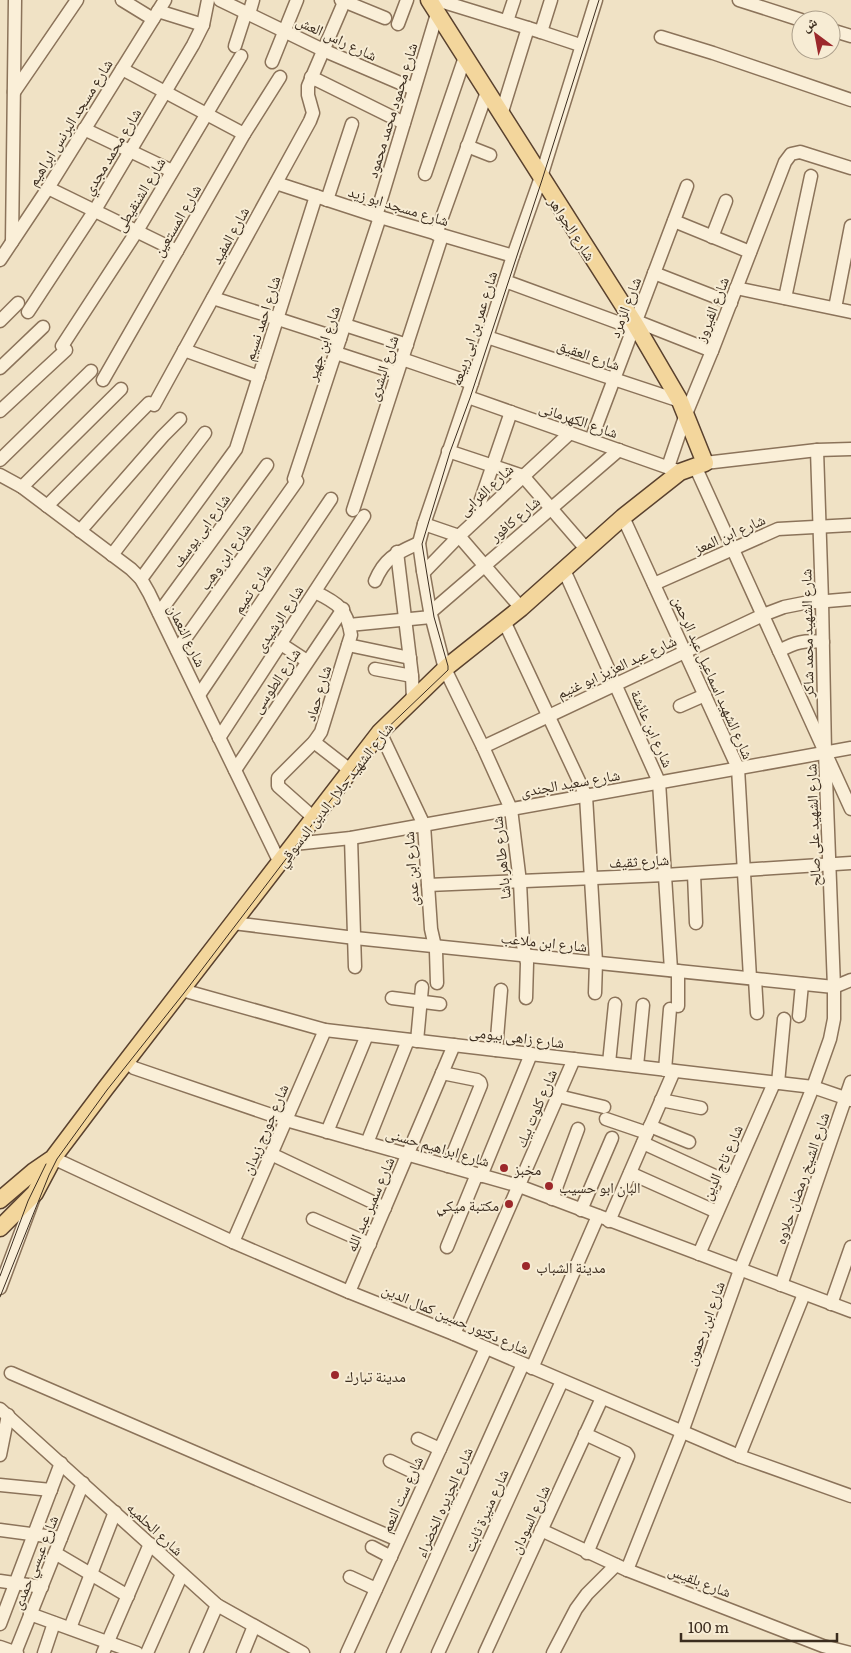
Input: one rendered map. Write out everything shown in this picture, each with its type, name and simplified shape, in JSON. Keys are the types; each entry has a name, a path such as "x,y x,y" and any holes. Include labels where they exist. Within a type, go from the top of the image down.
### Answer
{"main road":[{"name":"شارع الجواهر","path":"436,3 464,57 635,324 683,408 687,467"},
{"name":"شارع الشهيد جلال الدين الدسوقي","path":"0,1200 34,1171 53,1158 380,732 446,669 521,608 623,517 687,467"},
{"path":"0,1228 35,1193 53,1158"}],"street":[{"path":"12,242 15,0"},
{"path":"14,92 77,0"},
{"path":"122,0 203,25"},
{"name":"شارع محمد مجدي","path":"28,312 95,210 194,45 203,25 208,0"},
{"name":"شارع راس العش","path":"220,0 323,50 414,90"},
{"name":"شارع الشنقيطى","path":"0,411 64,348 206,114 238,51 247,13 253,0"},
{"path":"272,62 297,0"},
{"path":"344,0 385,18"},
{"name":"شارع المفيد","path":"48,506 152,404 184,350 313,113 308,95 308,86 344,0"},
{"path":"398,24 407,0"},
{"path":"507,21 514,0"},
{"path":"541,32 551,0"},
{"name":"شارع عمر بن ابى ربيعه","path":"446,669 430,614 423,571 420,543 424,524 541,177 580,45 596,0"},
{"path":"739,0 791,17"},
{"path":"436,3 476,6 507,21 580,45"},
{"name":"شارع محمود محمد محمود","path":"378,216 414,90 436,3"},
{"name":"شارع مسجد البرنس ابراهيم","path":"0,260 48,188 159,10"},
{"path":"501,115 528,28"},
{"path":"661,37 851,100"},
{"path":"425,174 464,57"},
{"path":"122,69 244,134"},
{"name":"شارع المستعين","path":"103,380 244,134 280,77"},
{"path":"312,77 404,123"},
{"name":"شارع البشرى","path":"358,513 439,235 486,92"},
{"name":"شارع احمد نسيم","path":"141,579 236,449 278,319 322,198 352,124"},
{"path":"84,129 172,171"},
{"path":"467,146 490,155"},
{"name":"شارع الفيروز","path":"687,467 683,408 712,352 784,162 791,154 800,152 851,168"},
{"path":"785,298 811,176"},
{"name":"شارع مسجد ابو زيد","path":"276,183 439,235 513,256"},
{"name":"شارع الزمرد","path":"591,440 687,186"},
{"path":"48,188 177,252"},
{"path":"712,237 726,201"},
{"name":"شارع ابن جهير","path":"296,480 378,216"},
{"path":"674,221 750,252"},
{"path":"835,308 851,226"},
{"path":"654,273 731,303"},
{"path":"505,281 635,324 712,352"},
{"path":"736,288 851,312"},
{"path":"213,298 340,339"},
{"path":"0,321 18,302"},
{"path":"345,325 407,345"},
{"path":"0,368 43,327"},
{"name":"شارع العقيق","path":"487,336 614,380 683,408"},
{"path":"184,350 259,377"},
{"path":"336,353 398,373"},
{"path":"402,359 472,383"},
{"path":"0,460 91,372"},
{"path":"22,487 120,389"},
{"name":"شارع الكهرمانى","path":"468,397 620,450 687,467"},
{"path":"473,523 511,412"},
{"path":"80,531 180,419"},
{"path":"112,555 205,433"},
{"name":"شارع الفرابى","path":"423,571 570,433"},
{"path":"687,467 817,450 851,449"},
{"name":"شارع كافور","path":"430,614 484,565 620,450"},
{"name":"شارع الشهيد محمد شاكر","path":"817,450 825,752 851,809"},
{"path":"448,451 523,476 586,550"},
{"name":"شارع ابى يوسف","path":"159,613 267,465"},
{"name":"شارع الشهيد على صالح","path":"687,467 733,548 825,752 834,1018 830,1039 813,1087"},
{"name":"شارع النعمان","path":"0,475 22,487 48,506 141,579 280,863"},
{"name":"شارع ابن وهب","path":"177,650 296,480"},
{"name":"شارع تميم","path":"199,695 331,499"},
{"name":"شارع الرشيدى","path":"220,738 315,592 358,513"},
{"name":"شارع الشهيد اسماعيل عبد الرحمن","path":"623,517 738,768 752,979 757,1013"},
{"path":"424,524 459,536 521,608"},
{"name":"شارع ابن المعز","path":"654,584 778,528 851,524"},
{"path":"375,581 380,570 397,552 420,543"},
{"path":"397,552 412,676 413,700"},
{"name":"شارع ابن عائشة","path":"564,570 659,782 665,875 675,971 674,1007 669,1070 661,1100 630,1174"},
{"path":"315,592 335,601 342,609"},
{"name":"شارع عبد العزيز ابو غنيم","path":"483,747 763,615 804,602 851,599"},
{"name":"شارع حماد","path":"314,818 278,786 278,778 314,742 326,721 351,635 342,609"},
{"name":"شارع الطوسى","path":"235,770 342,609"},
{"path":"349,625 405,620 430,614"},
{"path":"504,621 586,796 596,962 595,993"},
{"path":"779,651 792,643 808,640 823,642"},
{"path":"281,644 307,661"},
{"path":"348,645 410,658"},
{"path":"376,669 412,676"},
{"name":"شارع طاهر باشا","path":"446,669 511,809 520,882 523,944 527,963 526,998"},
{"path":"680,706 705,695"},
{"name":"شارع ابن عدى","path":"380,732 424,825 431,929 437,956 437,983"},
{"path":"314,742 350,770"},
{"name":"شارع سعيد الجندى","path":"294,844 350,838 851,748"},
{"path":"350,838 355,967"},
{"name":"شارع ثقيف","path":"428,885 694,874 851,863"},
{"path":"694,874 696,923"},
{"name":"شارع ابن ملاعب","path":"233,923 355,938 834,987 851,980"},
{"path":"799,1016 802,984"},
{"path":"367,1143 413,1040 422,987"},
{"name":"شارع زاهى بيومى","path":"182,990 325,1030 813,1087 848,1099"},
{"path":"496,1050 501,990"},
{"path":"392,998 440,1004"},
{"path":"609,1063 614,1004"},
{"path":"637,1066 643,1005"},
{"name":"شارع تاج الدين","path":"699,1254 776,1083 784,1019"},
{"name":"شارع جورج زيدان","path":"233,1242 325,1030"},
{"path":"327,1132 367,1035"},
{"name":"شارع سمير عبد الله","path":"349,1292 454,1045"},
{"path":"447,1247 531,1054"},
{"name":"شارع كلوت بيك","path":"454,1334 574,1059"},
{"name":"شارع ابراهيم حسنى","path":"126,1061 134,1068 286,1120 519,1186 851,1311"},
{"path":"442,1073 477,1080 481,1085 448,1166"},
{"name":"شارع الشيخ رمضان حلاوه","path":"781,1285 848,1099 851,1082"},
{"name":"شارع ابن رحمون","path":"621,1567 682,1432 740,1270 813,1087"},
{"path":"558,1096 605,1113 647,1134 730,1183"},
{"path":"661,1100 701,1108"},
{"path":"552,1199 578,1129"},
{"path":"647,1134 689,1142"},
{"path":"581,1210 612,1138"},
{"path":"271,1154 385,1208"},
{"name":"شارع دكتور حسين كمال الدين","path":"53,1158 233,1242 349,1292 454,1334 739,1456 851,1496"},
{"path":"630,1174 718,1212"},
{"name":"شارع الجزيره الخضراء","path":"393,1653 528,1366 604,1219 630,1174"},
{"path":"0,1288 35,1193"},
{"path":"313,1218 370,1244"},
{"path":"831,1304 851,1247"},
{"path":"739,1456 804,1294"},
{"name":"شارع ست النعم","path":"347,1653 486,1348"},
{"path":"11,1373 398,1540"},
{"name":"شارع منيرة ثابت","path":"438,1653 562,1381"},
{"name":"شارع السودان","path":"485,1653 602,1398"},
{"path":"0,1455 4,1412"},
{"name":"شارع الحلميه","path":"4,1412 217,1605 296,1651"},
{"path":"585,1434 626,1453 628,1456 587,1552"},
{"path":"418,1438 440,1449"},
{"path":"390,1461 426,1478"},
{"path":"0,1624 61,1463"},
{"name":"شارع عيسي حمدى","path":"16,1653 83,1483"},
{"path":"0,1485 51,1490"},
{"path":"70,1628 115,1512"},
{"path":"0,1530 61,1538"},
{"name":"شارع بلقيس","path":"541,1530 621,1567 822,1649 850,1653"},
{"path":"106,1648 150,1544"},
{"path":"372,1547 391,1557"},
{"path":"55,1553 128,1596"},
{"path":"553,1653 576,1609 587,1594 621,1567"},
{"path":"147,1653 182,1574"},
{"path":"350,1578 376,1589"},
{"path":"0,1581 42,1587"},
{"path":"196,1653 217,1605"},
{"path":"30,1614 70,1628 106,1648 137,1653"},
{"path":"44,1653 54,1623"},
{"path":"244,1653 254,1626"},
{"path":"0,1647 16,1653"}],"tram line":[{"path":"0,1297 57,1159 107,1090 184,993 381,734 448,670 434,617 422,544 450,452 470,398 542,180 599,0"},
{"path":"0,1276 28,1201 46,1164"}],"place":[{"name":"مخبز","path":"504,1168"},
{"name":"البان ابو حسيب","path":"549,1186"},
{"name":"مكتبة ميكي","path":"509,1204"},
{"name":"مدينة الشباب","path":"526,1266"},
{"name":"مدينة تبارك","path":"335,1375"}]}
